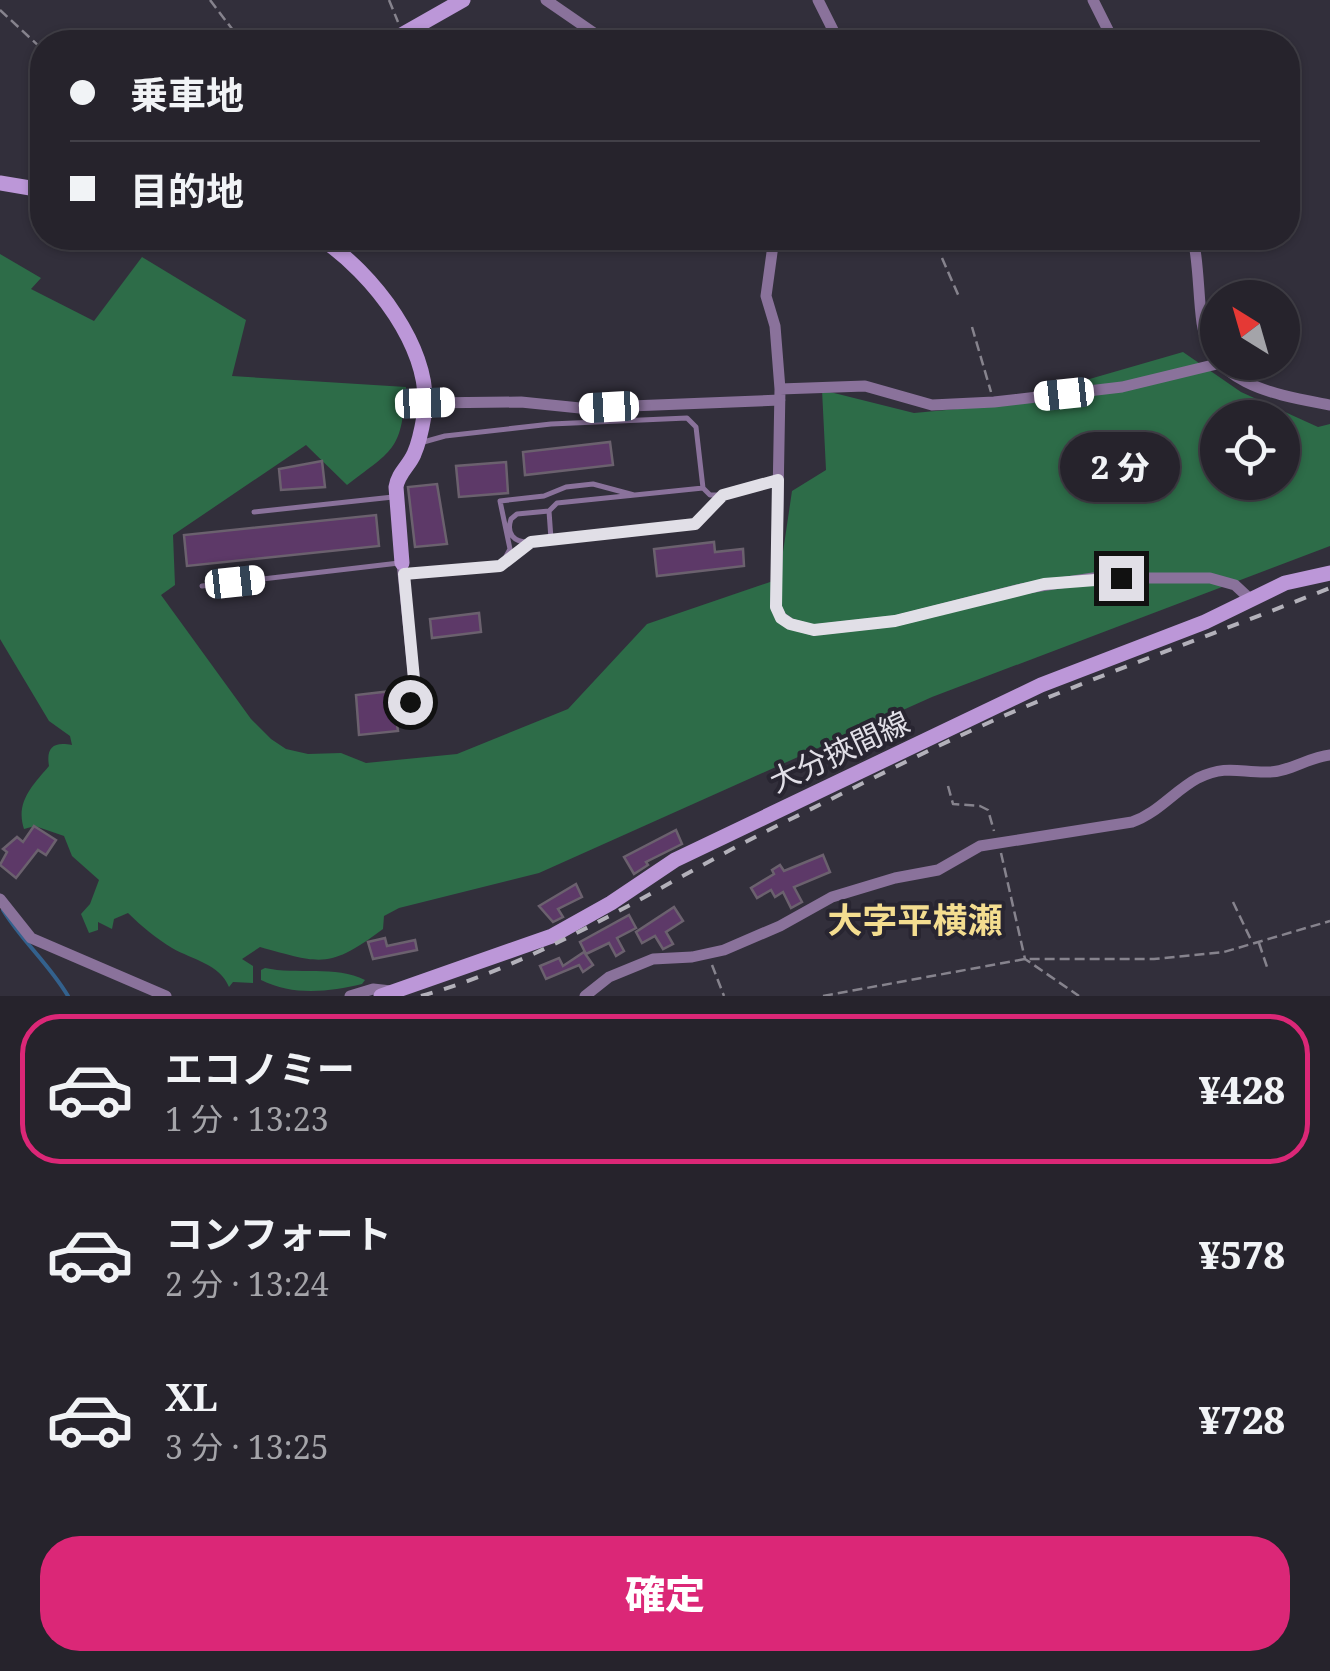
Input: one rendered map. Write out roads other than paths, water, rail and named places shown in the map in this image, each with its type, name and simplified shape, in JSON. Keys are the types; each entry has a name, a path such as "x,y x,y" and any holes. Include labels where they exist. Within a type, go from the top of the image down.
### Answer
{"main road":[{"path":"410,30 462,0"},
{"path":"0,183 30,188"},
{"path":"335,250 360,269 403,327 417,358 425,403 414,456 396,480 403,568"},
{"name":"大分挾間線","path":"386,994 552,936 612,903 675,860 1041,684 1205,622 1285,583 1330,573"}],"street":[{"path":"546,0 590,30"},
{"path":"818,0 833,30"},
{"path":"1093,0 1108,30"},
{"path":"772,250 766,296 775,326 780,394 776,607 781,618 798,628 814,630 895,621 1020,589 1093,578 1210,578 1236,585 1250,599"},
{"path":"1196,250 1200,280"},
{"path":"425,403 521,402 580,408 865,386 932,405 1122,387 1200,368"},
{"path":"1245,380 1268,393 1330,405"},
{"path":"403,568 416,700"},
{"path":"585,996 609,977 654,958 724,950 780,926 832,897 930,872 974,848 1132,822 1150,814 1183,786 1210,773 1235,768 1274,772 1330,755"},
{"path":"0,899 25,933 36,941 166,996"},
{"path":"350,996 373,990 386,994"}],"lane":[{"path":"418,442 551,424 687,418 696,427 703,488 710,494 723,495 778,480"},
{"path":"496,566 510,549 500,501 544,496 566,487 592,484 634,495"},
{"path":"703,488 557,504 549,511 517,514 510,519 509,528 512,537 531,542 695,524 723,495"},
{"path":"254,512 396,497"},
{"path":"549,511 551,539"},
{"path":"202,586 403,568 496,566 505,564 531,542"},
{"path":"416,700 423,702 427,710 426,717 418,722 410,720 405,712 408,704 416,700"}],"waterway":[{"path":"3,910 68,996"}],"railway":[{"path":"421,996 471,980 566,938 749,840 998,719 1330,588"}],"district":[{"name":"大字平横瀬","path":"915,919"}]}
